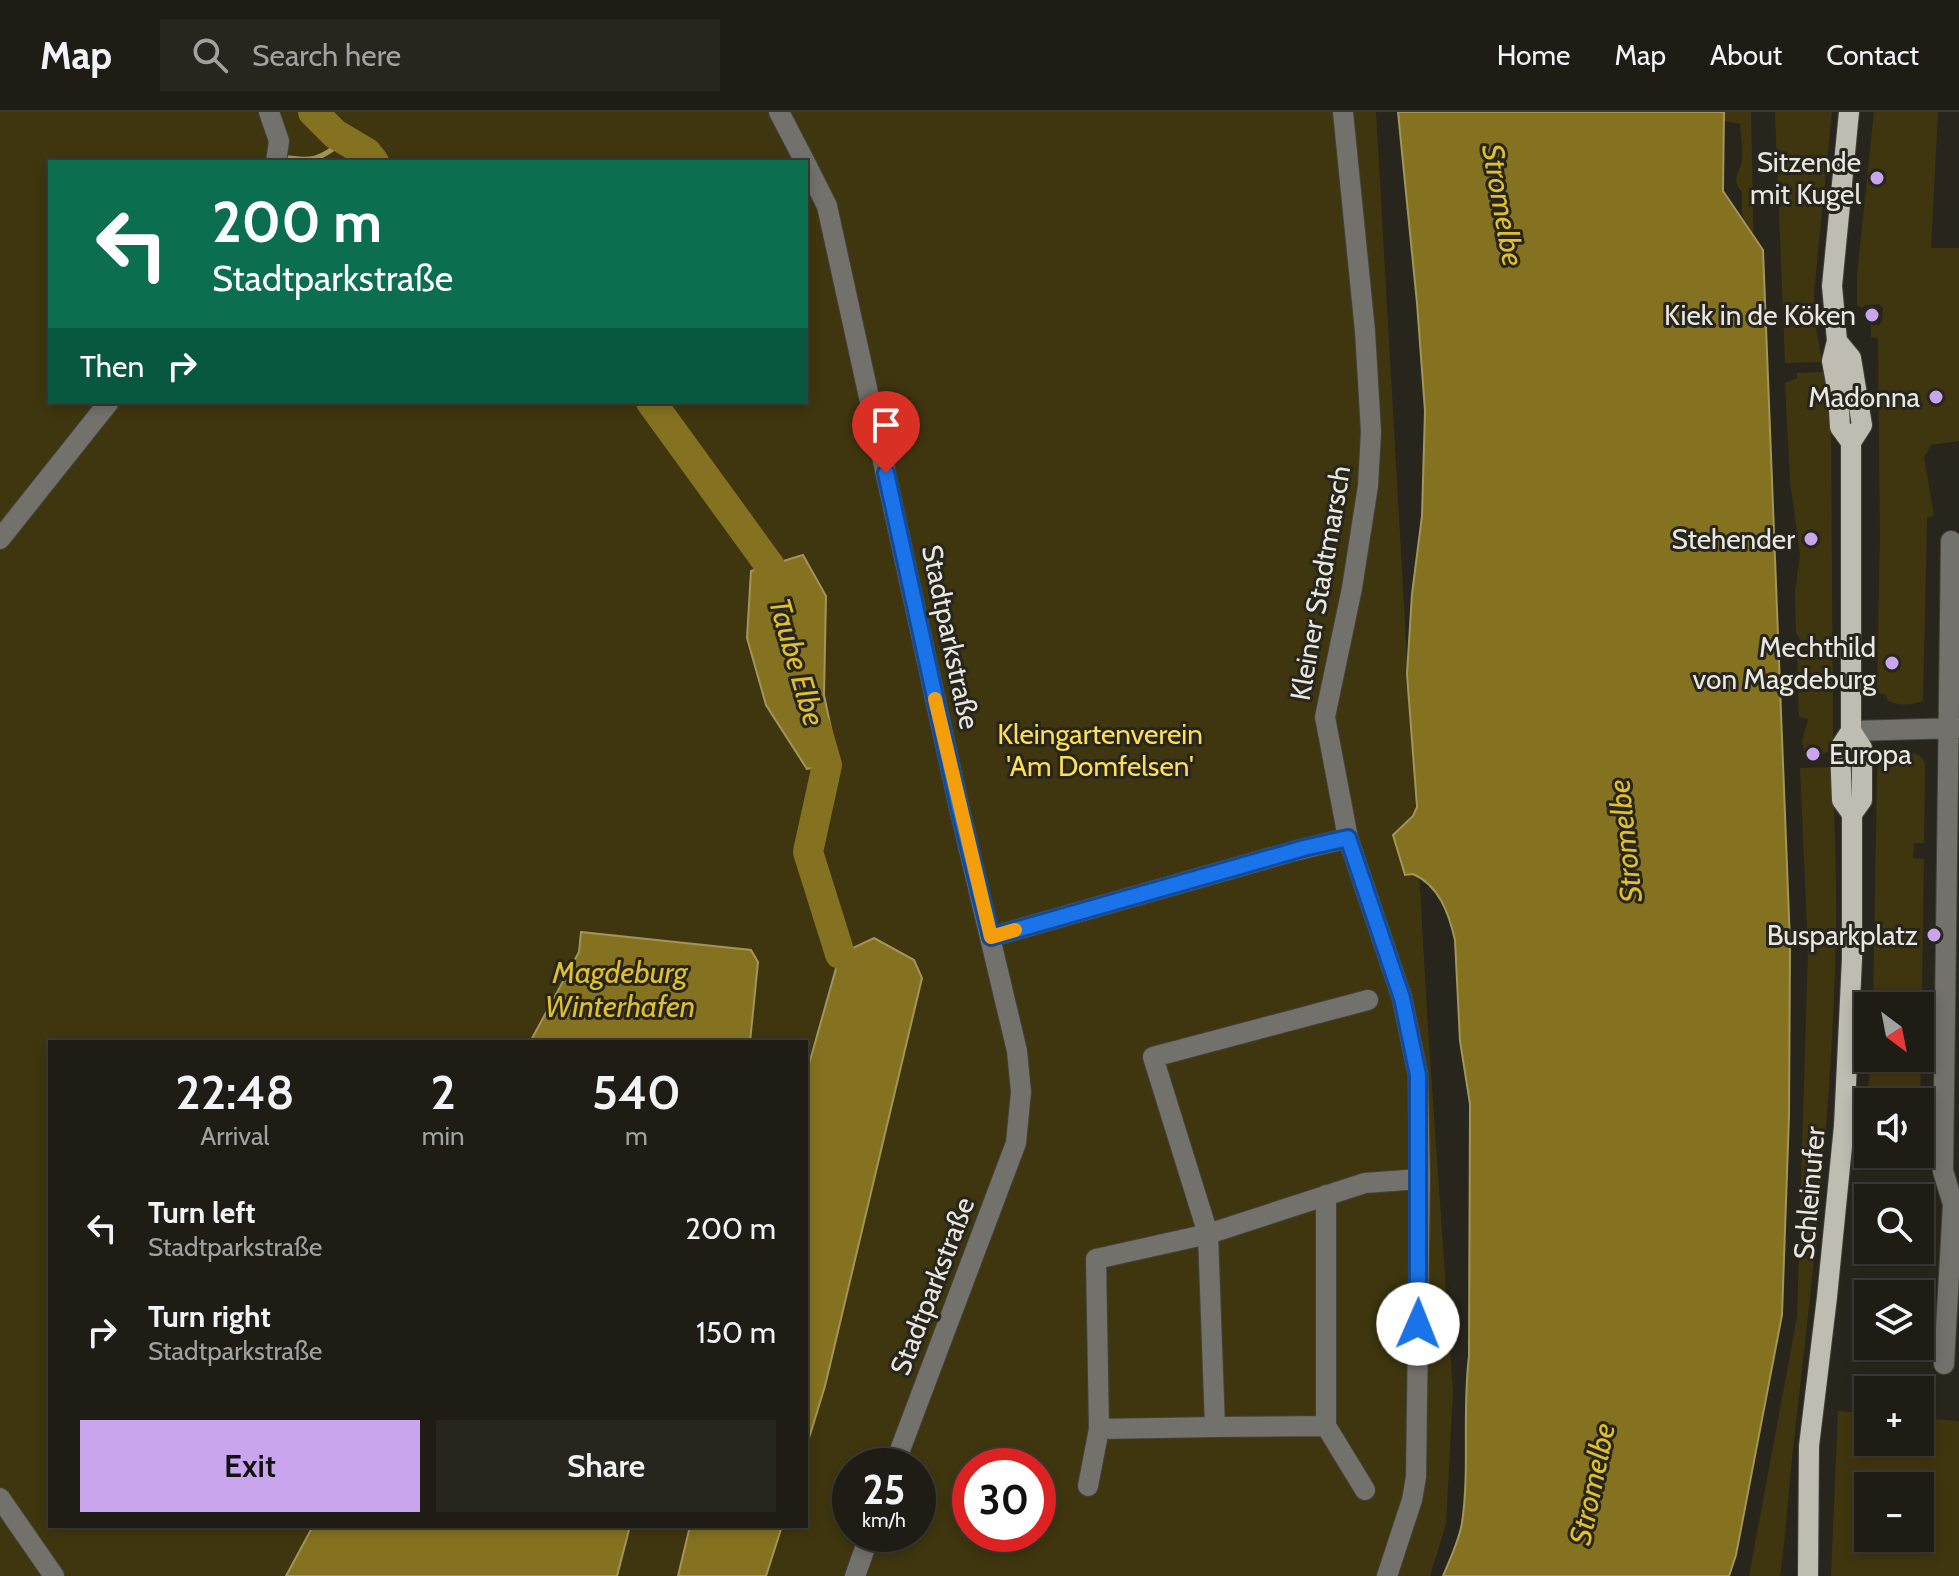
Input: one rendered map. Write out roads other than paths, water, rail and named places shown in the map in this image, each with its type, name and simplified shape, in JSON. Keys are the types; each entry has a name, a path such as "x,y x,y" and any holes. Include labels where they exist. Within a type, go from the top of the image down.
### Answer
{"main road":[{"name":"Schleinufer","path":"1808,1576 1809,1446 1844,1126 1852,959 1852,814 1862,800 1862,748 1851,731 1851,442 1862,425 1861,405 1851,358 1837,341 1832,286 1849,112"}],"street":[{"path":"269,112 279,141 276,160"},
{"name":"Stadtparkstraße","path":"779,112 804,160"},
{"name":"Kleiner Stadtmarsch","path":"1343,112 1365,331 1371,432 1368,486 1352,588 1325,717 1348,838 1402,998 1418,1075 1420,1179 1416,1477 1412,1500 1387,1576"},
{"name":"Stadtparkstraße","path":"808,167 827,206 959,807 1017,1051 1021,1092 1016,1143 901,1448"},
{"path":"0,539 107,404"},
{"path":"1944,1364 1954,1256 1953,1204 1943,1171 1954,729 1951,541"},
{"path":"1851,731 1954,729"},
{"path":"991,937 1348,838"},
{"path":"1215,1427 1208,1234 1153,1057 1368,1000"},
{"path":"1844,1126 1854,1127"},
{"path":"1934,1136 1943,1137"},
{"path":"1088,1486 1099,1429 1096,1259 1208,1234 1365,1183 1420,1179"},
{"path":"1326,1195 1326,1426 1365,1490"},
{"path":"1099,1429 1326,1426"},
{"path":"0,1498 54,1576"},
{"path":"855,1576 864,1552"}],"water":[{"name":"Stromelbe","path":"1398,112 1724,112 1723,191 1763,250 1790,943 1789,1116 1782,1315 1736,1555 1729,1576 1443,1576 1459,1536 1464,1502 1469,1356 1470,1104 1460,1041 1453,930 1442,901 1430,885 1413,874 1405,875 1393,835 1413,816 1417,807 1407,674 1412,594 1422,516 1425,411"},
{"path":"803,555 826,596 824,695 835,748 827,765 807,769 766,705 747,638 751,571"},
{"name":"Magdeburg Winterhafen","path":"581,932 751,950 758,962 750,1040 531,1040 579,952"},
{"path":"874,938 914,960 922,978 825,1386 808,1441 808,1068 840,954"},
{"path":"312,1528 629,1528 617,1576 286,1576"},
{"path":"690,1528 781,1528 766,1576 678,1576"}],"waterway":[{"name":"Taube Elbe","path":"313,112 335,134 367,153 372,160"},
{"path":"282,157 316,158 344,140"},
{"name":"Taube Elbe","path":"652,404 770,566 781,604"},
{"name":"Taube Elbe","path":"816,727 827,765 808,852 840,954"}],"place":[{"name":"Sitzende mit Kugel","path":"1877,178"},
{"name":"Kiek in de Köken","path":"1872,315"},
{"name":"Madonna","path":"1936,397"},
{"name":"Stehender","path":"1811,539"},
{"name":"Mechthild von Magdeburg","path":"1892,663"},
{"name":"Europa","path":"1813,754"},
{"name":"Busparkplatz","path":"1934,935"}],"park label":[{"name":"Kleingartenverein 'Am Domfelsen'","path":"1100,750"}]}
